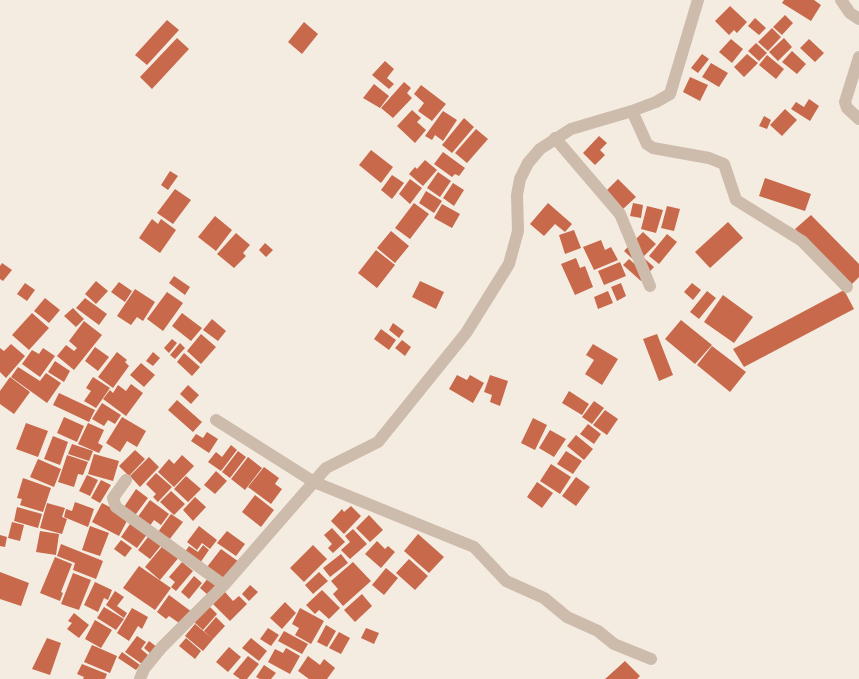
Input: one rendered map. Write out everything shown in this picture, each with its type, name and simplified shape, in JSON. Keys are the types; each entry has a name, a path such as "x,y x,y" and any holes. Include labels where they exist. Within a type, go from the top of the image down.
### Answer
{"street":[{"path":"140,679 144,669 162,647 224,585 326,468 378,442 466,333 509,264 518,232 517,195 520,179 528,163 540,149 554,138 590,122 632,111 656,102 670,94 698,0"},
{"path":"841,0 850,13 859,19"},
{"path":"859,57 845,102 847,108 859,119"},
{"path":"632,111 647,144 654,148 709,158 724,164 736,200 802,241 846,287"},
{"path":"554,138 620,214 650,286"},
{"path":"216,420 314,482 474,548 506,581 541,596 567,617 598,631 614,644 651,659"},
{"path":"126,480 113,498 116,506 224,585"}],"building":[{"path":"784,0 814,0 821,5 811,21 782,3"},
{"path":"730,6 747,22 737,33 734,30 729,35 715,21"},
{"path":"785,15 793,23 782,35 773,27"},
{"path":"755,18 766,28 759,35 748,26"},
{"path":"167,20 179,30 147,65 135,55"},
{"path":"304,22 318,34 302,54 288,42"},
{"path":"772,28 781,37 768,51 758,42"},
{"path":"177,38 189,49 152,89 140,77"},
{"path":"784,38 792,47 778,61 769,52"},
{"path":"731,39 743,49 732,63 719,52"},
{"path":"809,39 824,53 815,62 800,48"},
{"path":"756,43 767,53 759,61 748,51"},
{"path":"792,51 806,64 797,74 782,62"},
{"path":"702,54 709,59 698,73 691,68"},
{"path":"747,54 758,63 744,77 734,67"},
{"path":"767,55 784,69 776,79 759,65"},
{"path":"385,61 394,69 387,78 394,84 389,89 372,75"},
{"path":"711,63 728,73 719,87 702,77"},
{"path":"690,77 708,85 700,101 683,92"},
{"path":"404,82 411,88 407,93 412,98 393,118 381,108"},
{"path":"374,84 389,96 380,108 363,98"},
{"path":"421,85 446,104 432,121 418,111 424,103 414,94"},
{"path":"809,99 819,106 810,121 791,109 796,102 804,107"},
{"path":"785,109 797,120 782,136 770,125"},
{"path":"412,110 421,118 417,122 426,130 415,143 397,126"},
{"path":"443,111 457,120 443,141 435,135 432,140 425,136"},
{"path":"764,116 771,120 767,129 759,126"},
{"path":"464,118 474,127 452,153 442,145"},
{"path":"476,129 488,139 467,163 455,153"},
{"path":"599,136 607,143 600,150 605,155 595,165 583,153"},
{"path":"371,150 393,167 381,183 359,165"},
{"path":"443,152 465,168 459,176 455,174 452,177 434,164"},
{"path":"425,160 437,170 423,186 409,174 415,167 417,169"},
{"path":"170,171 178,176 168,190 161,185"},
{"path":"438,172 451,181 440,197 427,188"},
{"path":"392,175 404,183 392,199 381,190"},
{"path":"765,178 811,194 805,211 759,196"},
{"path":"410,179 422,188 410,204 399,194"},
{"path":"618,179 636,197 623,209 606,191"},
{"path":"453,183 464,190 454,206 443,198"},
{"path":"175,189 191,200 173,224 157,213"},
{"path":"426,191 442,201 434,213 419,203"},
{"path":"414,203 429,214 410,239 395,228"},
{"path":"548,203 572,224 565,232 555,224 544,236 530,224"},
{"path":"633,203 643,205 641,218 630,216"},
{"path":"442,204 460,214 452,228 434,218"},
{"path":"647,206 663,210 656,233 641,229"},
{"path":"667,206 680,209 674,231 661,228"},
{"path":"811,215 859,264 859,277 850,286 795,229"},
{"path":"215,216 232,230 216,251 198,237"},
{"path":"152,219 158,224 161,219 176,230 160,253 139,238"},
{"path":"728,222 743,238 710,268 695,252"},
{"path":"574,230 581,248 565,254 559,235"},
{"path":"391,231 409,246 395,263 377,248"},
{"path":"643,232 656,244 637,263 624,251"},
{"path":"236,233 250,245 243,253 246,256 234,268 217,254"},
{"path":"667,234 677,242 659,264 649,256"},
{"path":"601,240 605,250 611,247 618,260 594,270 583,247"},
{"path":"265,243 273,250 266,257 259,250"},
{"path":"376,250 395,265 377,288 358,273"},
{"path":"576,258 580,268 585,266 593,287 575,295 561,264"},
{"path":"629,259 638,267 645,259 654,267 641,281 623,265"},
{"path":"620,262 626,276 604,285 598,271"},
{"path":"2,263 12,270 3,281 0,279 0,266"},
{"path":"174,276 190,287 185,295 169,283"},
{"path":"96,281 108,291 96,304 85,294"},
{"path":"420,281 444,292 436,309 412,297"},
{"path":"119,282 132,291 125,302 111,292"},
{"path":"25,283 35,290 27,301 17,294"},
{"path":"621,283 626,296 617,301 611,287"},
{"path":"692,283 701,290 693,300 684,292"},
{"path":"135,289 155,302 143,321 137,317 131,325 117,316"},
{"path":"844,290 854,309 744,367 733,349"},
{"path":"608,291 613,303 598,309 594,297"},
{"path":"707,291 716,298 699,319 690,312"},
{"path":"167,292 183,303 163,331 147,319"},
{"path":"723,295 753,317 734,343 704,322"},
{"path":"45,298 60,310 49,323 34,311"},
{"path":"85,298 107,314 99,325 76,308"},
{"path":"73,308 84,319 76,327 64,316"},
{"path":"32,313 49,328 29,350 12,335"},
{"path":"182,313 202,328 191,341 172,326"},
{"path":"212,319 226,331 218,341 203,330"},
{"path":"681,320 712,345 695,364 665,339"},
{"path":"84,321 102,335 74,370 57,356 66,345 74,351 77,348 69,341"},
{"path":"393,323 404,331 399,338 389,330"},
{"path":"381,329 396,340 389,350 374,339"},
{"path":"201,334 216,347 201,364 187,351"},
{"path":"657,334 673,375 659,381 643,339"},
{"path":"172,339 177,343 169,353 164,348"},
{"path":"402,340 411,347 405,356 395,348"},
{"path":"180,343 185,348 175,359 170,355"},
{"path":"11,344 25,356 6,378 0,372 0,348 4,351"},
{"path":"593,344 618,359 602,385 585,374 594,360 586,355"},
{"path":"712,346 746,372 730,392 697,365"},
{"path":"95,347 109,357 98,371 85,361"},
{"path":"43,348 55,356 40,377 22,364 32,350 39,354"},
{"path":"117,352 127,360 125,362 129,366 113,388 98,377"},
{"path":"153,352 160,358 153,366 146,361"},
{"path":"184,353 200,367 192,376 177,362"},
{"path":"55,361 70,371 64,382 48,372"},
{"path":"141,363 155,375 144,387 130,375"},
{"path":"18,367 40,381 46,373 61,383 47,403 11,377"},
{"path":"457,375 467,380 470,375 484,383 473,403 449,389"},
{"path":"490,375 508,381 500,406 490,402 492,395 484,392"},
{"path":"10,377 30,392 14,414 0,404 0,391"},
{"path":"93,377 110,388 96,408 84,401 91,391 86,388"},
{"path":"131,384 143,393 126,416 103,399 110,390 113,393 118,385 126,391"},
{"path":"188,385 199,395 191,404 180,394"},
{"path":"569,391 589,404 582,415 562,403"},
{"path":"59,393 95,410 89,422 53,405"},
{"path":"177,400 202,422 193,432 168,410"},
{"path":"594,401 604,408 592,424 582,417"},
{"path":"102,403 121,415 115,424 108,420 104,426 92,419"},
{"path":"605,410 618,419 607,435 593,425"},
{"path":"64,417 84,426 77,442 57,433"},
{"path":"122,417 146,431 137,447 127,441 120,452 106,443"},
{"path":"533,418 547,425 535,450 521,443"},
{"path":"26,423 48,431 38,457 16,449"},
{"path":"88,423 104,430 98,443 103,446 99,453 78,444"},
{"path":"588,424 601,434 594,444 580,434"},
{"path":"550,430 566,439 554,457 539,448"},
{"path":"207,432 218,439 209,453 191,441 196,434 203,438"},
{"path":"576,435 593,449 584,460 567,446"},
{"path":"53,436 68,442 60,465 44,459"},
{"path":"72,444 93,451 89,461 68,454"},
{"path":"231,445 237,450 221,471 208,462 216,452 222,457"},
{"path":"135,450 145,459 129,476 119,466"},
{"path":"238,451 246,457 230,478 222,472"},
{"path":"566,451 582,461 573,474 557,464"},
{"path":"94,454 119,461 113,481 88,474"},
{"path":"67,455 88,462 83,475 78,474 74,487 58,482"},
{"path":"182,455 194,466 174,487 158,472 169,459 174,464"},
{"path":"149,457 159,467 140,487 130,476"},
{"path":"248,457 262,468 245,490 231,479"},
{"path":"38,459 61,469 54,487 30,477"},
{"path":"551,464 571,477 560,494 540,481"},
{"path":"264,467 279,478 275,484 282,489 271,504 248,487"},
{"path":"216,471 227,481 215,494 204,485"},
{"path":"156,473 172,487 158,502 153,497 156,494 146,484"},
{"path":"87,475 98,480 90,496 79,491"},
{"path":"186,476 201,489 188,502 174,489"},
{"path":"576,477 590,487 576,506 562,496"},
{"path":"23,478 51,488 43,512 20,505 22,499 17,498"},
{"path":"101,480 111,485 100,503 91,498"},
{"path":"537,482 553,493 542,508 527,497"},
{"path":"136,489 148,498 133,518 122,510"},
{"path":"171,491 185,504 174,515 160,502"},
{"path":"255,495 274,510 261,527 242,512"},
{"path":"195,497 206,507 193,521 183,510"},
{"path":"150,500 169,514 161,525 154,520 149,527 137,518"},
{"path":"75,502 94,509 88,527 64,517 66,509 72,511"},
{"path":"47,503 65,508 62,517 67,519 62,534 40,528"},
{"path":"102,503 129,517 119,536 92,522"},
{"path":"351,506 361,516 344,534 331,521 342,509 344,512"},
{"path":"17,507 42,514 38,528 14,521"},
{"path":"171,514 183,522 169,540 158,532"},
{"path":"369,515 383,530 370,542 356,528"},
{"path":"132,521 148,533 137,548 121,537"},
{"path":"12,522 24,525 20,541 8,538"},
{"path":"90,526 109,533 100,556 82,550"},
{"path":"199,526 217,540 210,549 202,543 197,550 187,542"},
{"path":"332,528 345,542 333,553 328,548 332,544 324,535"},
{"path":"353,529 367,544 350,559 341,550 350,542 345,536"},
{"path":"40,531 59,534 56,555 36,552"},
{"path":"227,531 245,544 236,556 217,543"},
{"path":"151,533 163,543 150,559 138,550"},
{"path":"418,534 444,557 429,573 404,551"},
{"path":"0,535 7,537 5,547 0,546"},
{"path":"121,540 132,548 125,557 114,549"},
{"path":"377,541 385,549 388,546 395,552 381,568 365,554"},
{"path":"165,543 180,556 160,580 145,567"},
{"path":"61,544 103,561 96,579 73,570 75,563 57,556"},
{"path":"203,545 209,550 200,563 185,552 189,546 198,552"},
{"path":"313,545 327,559 304,582 290,568"},
{"path":"221,549 239,562 224,581 207,567"},
{"path":"341,554 348,563 330,577 323,568"},
{"path":"55,557 72,564 61,592 63,593 60,601 40,593"},
{"path":"409,559 428,576 415,590 396,573"},
{"path":"182,562 193,571 176,591 171,587 175,582 169,577"},
{"path":"353,562 371,581 343,606 333,594 338,589 331,581"},
{"path":"139,566 171,588 155,610 123,588"},
{"path":"386,568 398,578 384,595 372,585"},
{"path":"0,572 29,583 21,606 0,599"},
{"path":"319,572 328,581 313,594 305,585"},
{"path":"73,573 91,580 79,610 61,604"},
{"path":"194,576 202,583 189,599 181,592"},
{"path":"209,577 218,584 208,595 200,588"},
{"path":"95,582 112,590 108,600 104,598 98,612 84,605"},
{"path":"250,585 258,592 249,601 242,594"},
{"path":"322,590 340,608 329,619 319,610 315,614 306,605"},
{"path":"115,591 124,597 117,606 127,613 124,618 106,605"},
{"path":"225,592 233,601 239,596 247,604 230,621 213,604"},
{"path":"362,594 372,606 355,622 344,610"},
{"path":"169,595 192,612 182,625 169,616 166,619 157,612"},
{"path":"285,602 296,613 282,629 270,618"},
{"path":"209,606 217,614 203,630 194,622"},
{"path":"104,607 124,619 116,630 97,618"},
{"path":"132,608 148,617 142,629 138,626 129,641 117,633"},
{"path":"300,608 324,621 311,644 295,635 299,628 292,624"},
{"path":"74,613 89,625 79,638 67,629 72,623 68,621"},
{"path":"216,617 225,626 213,639 204,631"},
{"path":"95,620 112,630 101,648 85,639"},
{"path":"195,624 213,639 203,651 185,636"},
{"path":"326,625 336,631 327,647 317,642"},
{"path":"268,628 279,635 271,646 260,639"},
{"path":"366,628 379,633 374,644 361,638"},
{"path":"284,631 308,644 302,654 278,641"},
{"path":"339,632 350,638 341,654 329,648"},
{"path":"137,636 146,642 141,649 148,655 142,664 125,652"},
{"path":"47,638 61,643 50,675 32,669"},
{"path":"186,638 201,651 195,659 179,646"},
{"path":"251,638 267,651 259,661 242,648"},
{"path":"149,641 157,647 151,654 144,648"},
{"path":"92,645 117,656 110,673 84,662"},
{"path":"229,647 241,657 228,672 216,662"},
{"path":"286,648 300,656 290,674 268,662 275,649 283,653"},
{"path":"122,652 140,665 136,670 118,658"},
{"path":"248,656 259,664 247,679 240,679 233,674"},
{"path":"308,656 320,665 324,659 335,668 327,679 309,679 298,671"},
{"path":"625,661 640,676 637,679 605,679"},
{"path":"82,664 107,674 105,679 83,679 84,677 77,674"},
{"path":"264,665 276,673 271,679 256,677"}]}
